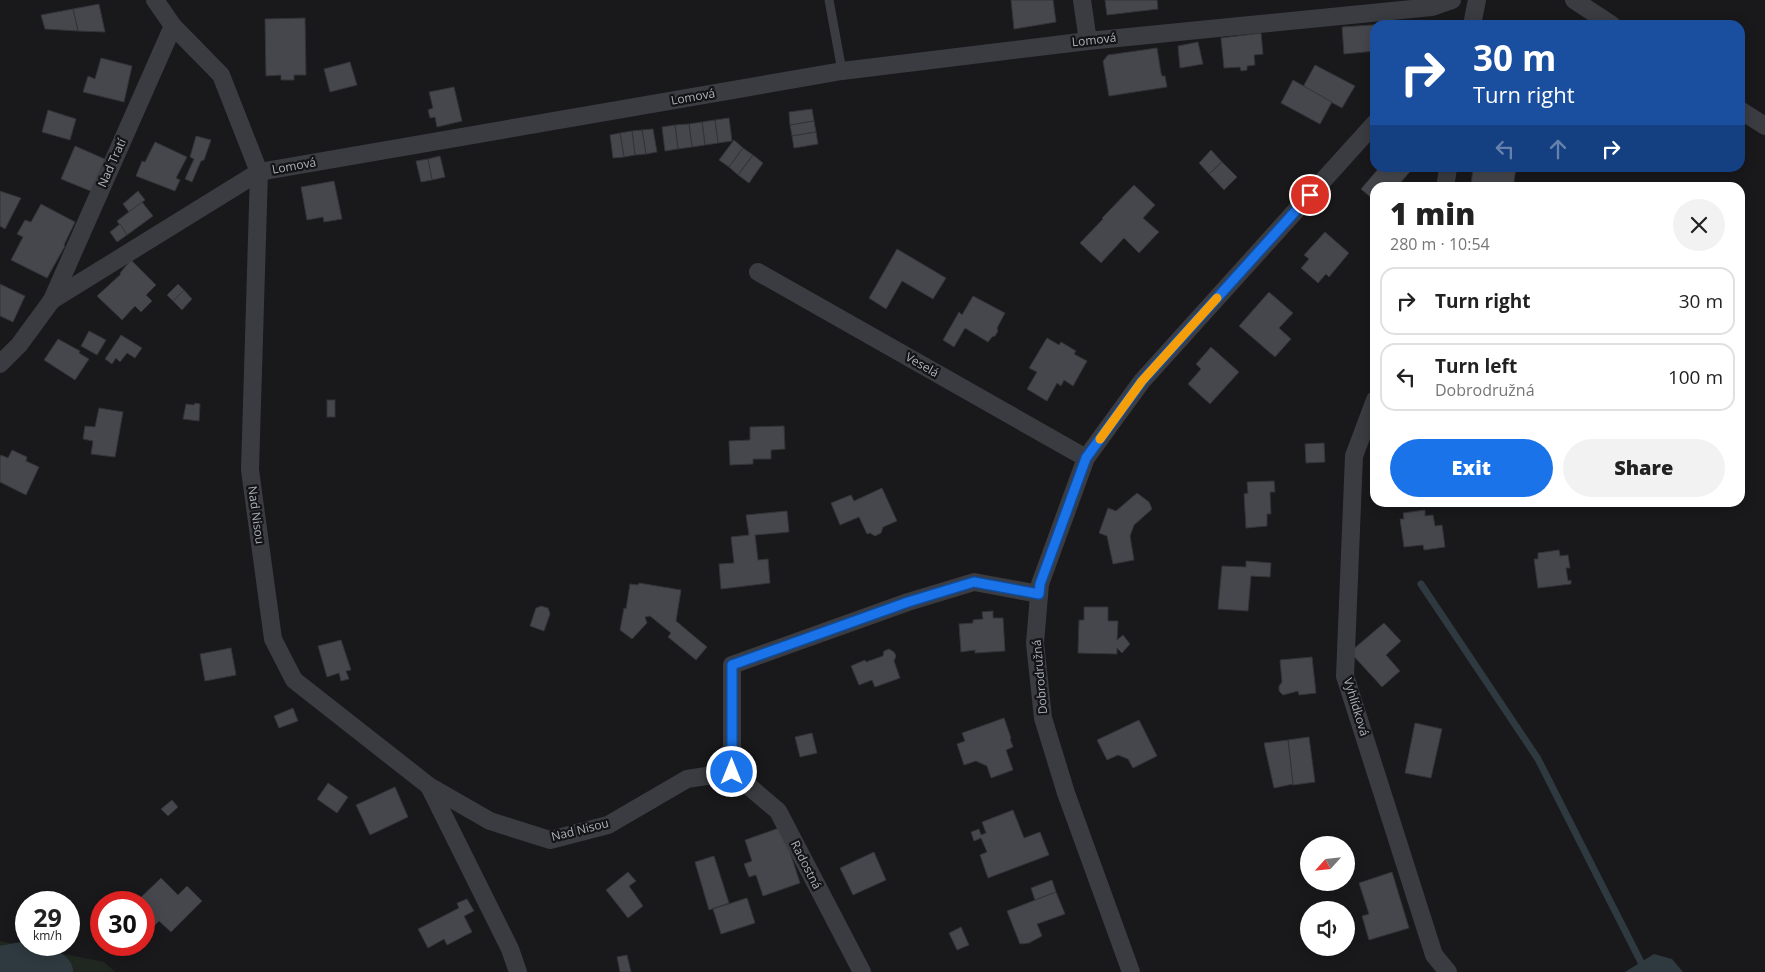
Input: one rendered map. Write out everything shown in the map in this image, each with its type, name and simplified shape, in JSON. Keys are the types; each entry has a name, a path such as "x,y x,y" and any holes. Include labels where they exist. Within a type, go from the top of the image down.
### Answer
{"street":[{"path":"155,0 173,26 220,75 259,172"},
{"path":"1082,0 1088,41"},
{"name":"Lomová","path":"0,364 19,345 52,300 259,172 842,71 1088,41 1432,7 1452,0"},
{"path":"1473,20 1477,0"},
{"path":"1574,0 1604,20"},
{"name":"Nad Tratí","path":"52,300 173,26"},
{"path":"1745,113 1765,126"},
{"name":"Dobrodružná","path":"1131,972 1066,792 1043,718 1035,643 1040,584 1086,458 1142,381 1370,129"},
{"name":"Nad Nisou","path":"259,172 250,470 274,639 294,680 429,786 490,821 550,840 608,825 688,779 732,772"},
{"name":"Veselá","path":"758,272 1086,458"},
{"name":"Vyhlídková","path":"1370,413 1354,456 1345,676 1434,955 1448,972"},
{"path":"732,772 732,665 908,602 974,582 1039,594"},
{"name":"Radostná","path":"732,772 778,811 862,972"},
{"name":"Nad Nisou","path":"429,786 510,949 518,972"}],"lane":[{"path":"829,0 842,71"}],"shaded area":[{"path":"0,941 15,944 15,956 74,956 104,962 115,972 0,972"},
{"path":"1654,954 1672,959 1683,972 1625,972"}],"building":[{"path":"1011,0 1053,0 1056,22 1014,29"},
{"path":"1105,0 1157,0 1158,9 1107,15"},
{"path":"99,4 105,32 78,31 73,9"},
{"path":"73,9 78,31 45,29 41,15"},
{"path":"305,18 306,75 294,75 294,80 281,80 281,75 266,76 265,19"},
{"path":"1370,25 1370,51 1344,54 1342,27"},
{"path":"1261,33 1263,54 1254,55 1255,65 1247,66 1247,70 1241,71 1240,67 1224,68 1221,38"},
{"path":"1198,42 1203,64 1180,68 1178,46"},
{"path":"1157,48 1161,73 1162,76 1165,76 1167,87 1109,96 1103,61 1108,55"},
{"path":"101,58 132,66 124,102 83,92 88,76 95,79"},
{"path":"350,62 357,85 330,92 324,69"},
{"path":"1315,65 1355,86 1342,108 1303,87"},
{"path":"1293,80 1332,102 1320,124 1281,103"},
{"path":"454,87 462,121 437,127 435,117 430,118 428,110 433,108 429,92"},
{"path":"812,109 814,121 790,125 789,112"},
{"path":"48,110 76,119 70,140 42,132"},
{"path":"729,118 732,141 718,143 715,120"},
{"path":"715,120 718,143 705,145 702,122"},
{"path":"814,121 816,132 792,136 790,125"},
{"path":"702,122 705,145 692,147 689,124"},
{"path":"689,124 692,147 678,149 675,125"},
{"path":"675,125 678,149 665,151 662,127"},
{"path":"653,129 657,152 646,154 642,130"},
{"path":"642,130 646,154 635,155 632,131"},
{"path":"632,131 635,155 624,157 620,133"},
{"path":"816,132 818,144 794,148 792,136"},
{"path":"620,133 624,157 613,158 610,135"},
{"path":"196,136 211,140 204,160 201,161 192,182 185,179 194,159 190,157"},
{"path":"734,140 743,148 729,167 719,160"},
{"path":"155,142 187,157 176,178 180,180 175,191 136,176 142,161 145,162"},
{"path":"75,146 107,160 93,192 61,179"},
{"path":"743,148 753,155 738,175 729,167"},
{"path":"1211,150 1222,162 1209,174 1199,163"},
{"path":"753,155 763,163 749,183 738,175"},
{"path":"440,156 445,177 432,180 428,159"},
{"path":"428,159 432,180 421,182 416,161"},
{"path":"1222,162 1237,177 1224,190 1209,174"},
{"path":"1376,172 1410,172 1401,182 1370,182 1370,197 1361,189"},
{"path":"1473,172 1515,172 1514,182 1471,182"},
{"path":"334,181 342,219 324,222 323,217 307,220 301,187"},
{"path":"1134,185 1155,205 1143,218 1159,232 1139,253 1124,238 1101,263 1080,243"},
{"path":"0,191 21,198 5,229 0,226"},
{"path":"138,191 145,200 129,212 123,204"},
{"path":"142,202 153,216 127,235 117,221"},
{"path":"41,204 75,222 65,246 47,278 11,260 23,237 17,234 25,220 31,222"},
{"path":"120,224 127,235 117,242 110,232"},
{"path":"1325,232 1349,253 1329,277 1326,274 1318,283 1301,268 1309,259 1304,255"},
{"path":"897,249 946,278 933,299 902,281 886,309 869,298"},
{"path":"131,260 156,285 146,295 152,301 141,312 135,306 122,320 97,296 121,274"},
{"path":"0,284 25,296 13,322 0,316"},
{"path":"178,284 184,290 173,301 167,295"},
{"path":"184,290 192,299 182,310 173,301"},
{"path":"1269,292 1293,313 1279,328 1291,339 1275,357 1239,326"},
{"path":"973,296 1005,313 997,328 998,331 988,342 965,328 954,347 943,340 959,312 962,315"},
{"path":"89,331 106,340 97,355 81,346"},
{"path":"121,335 142,348 135,358 127,353 120,362 116,358 112,364 105,359"},
{"path":"1047,338 1059,345 1061,342 1076,351 1074,354 1087,361 1073,386 1064,380 1061,386 1057,383 1047,401 1027,389 1037,372 1029,368"},
{"path":"58,339 80,351 79,353 89,359 75,380 44,360"},
{"path":"1211,347 1239,372 1210,404 1188,384 1201,369 1196,364"},
{"path":"327,400 335,400 335,417 327,417"},
{"path":"195,403 200,404 199,421 183,419 186,404 194,405"},
{"path":"99,408 123,412 115,457 91,454 93,441 83,439 85,426 95,427"},
{"path":"784,426 785,449 771,450 771,459 753,459 753,464 730,465 729,441 750,440 750,427"},
{"path":"1324,443 1325,462 1306,463 1305,444"},
{"path":"12,450 27,457 26,461 39,467 26,495 0,482 0,457 1,455 8,458"},
{"path":"1274,481 1275,492 1270,492 1271,514 1267,514 1267,526 1246,528 1244,494 1248,493 1247,482"},
{"path":"882,488 897,521 883,527 881,533 875,536 870,533 867,534 859,517 840,525 831,503 851,495 854,501"},
{"path":"1137,493 1149,502 1152,509 1134,525 1130,536 1134,560 1113,564 1107,536 1099,533 1108,508 1116,511"},
{"path":"1425,510 1425,516 1433,515 1435,526 1442,525 1445,547 1424,550 1423,545 1404,547 1400,519 1404,519 1403,513"},
{"path":"787,511 789,532 755,535 758,560 768,559 770,583 721,589 719,564 734,563 731,537 749,535 746,515"},
{"path":"1559,550 1560,556 1568,555 1570,568 1566,568 1568,581 1571,580 1571,584 1538,588 1534,559 1538,559 1538,553"},
{"path":"1246,561 1271,563 1270,577 1251,576 1248,611 1218,609 1222,566 1246,567"},
{"path":"639,583 681,590 676,621 707,647 696,660 668,637 671,633 650,616 645,617 647,623 632,639 620,630 630,584 638,585"},
{"path":"541,606 548,608 550,614 544,631 530,626 536,608"},
{"path":"1084,607 1108,607 1108,621 1118,621 1117,640 1123,635 1130,644 1122,653 1117,648 1117,654 1078,653 1079,620 1084,620"},
{"path":"993,611 993,618 1003,618 1005,651 975,653 975,650 961,652 959,624 973,623 973,620 983,619 982,612"},
{"path":"1384,623 1401,641 1386,655 1400,671 1382,687 1350,652"},
{"path":"341,640 351,670 346,671 349,679 341,681 339,673 327,677 318,646"},
{"path":"231,648 236,675 205,681 200,654"},
{"path":"889,649 896,656 894,661 900,678 875,687 872,680 859,685 851,666 865,660 866,662 883,656 884,651"},
{"path":"1312,657 1316,693 1299,695 1298,691 1283,695 1279,691 1279,686 1282,682 1280,660"},
{"path":"293,708 298,721 279,728 274,716"},
{"path":"1004,718 1013,747 1006,750 1013,770 991,778 987,766 976,761 964,765 957,744 965,741 962,733"},
{"path":"1139,720 1157,756 1133,768 1128,759 1118,755 1107,760 1097,740"},
{"path":"1415,723 1442,729 1431,778 1405,773"},
{"path":"812,733 817,753 800,757 795,737"},
{"path":"1309,737 1315,782 1293,785 1288,740"},
{"path":"1288,740 1293,784 1274,788 1264,743"},
{"path":"328,783 348,797 337,813 317,799"},
{"path":"395,787 408,817 370,835 356,805"},
{"path":"172,800 178,807 168,816 161,809"},
{"path":"1013,810 1024,838 1040,832 1049,855 988,878 980,855 987,852 981,838 974,841 971,832 979,829 981,835 986,833 982,822"},
{"path":"782,827 800,883 763,896 756,875 749,877 744,864 752,861 745,840"},
{"path":"874,852 886,880 853,895 840,868"},
{"path":"714,856 729,903 709,910 695,862"},
{"path":"628,872 636,881 629,886 643,906 628,918 606,890"},
{"path":"1392,872 1409,928 1369,940 1362,916 1369,914 1359,883"},
{"path":"161,878 178,895 187,886 202,901 171,932 159,921 155,925 155,891 147,891"},
{"path":"1052,880 1056,892 1035,900 1031,888"},
{"path":"1056,892 1065,914 1037,924 1042,936 1029,943 1020,944 1007,911"},
{"path":"747,898 755,923 721,934 713,909"},
{"path":"467,899 474,911 464,916 472,932 447,945 444,939 428,948 418,929 459,908 457,903"},
{"path":"961,927 969,945 957,950 949,933"},
{"path":"627,955 631,972 620,972 617,957"}],"waterway":[{"path":"1421,584 1538,759 1646,972"},
{"path":"0,966 23,962 53,972"}],"slow traffic":[{"path":"1100,439 1142,381 1217,298"}],"route":[{"path":"732,772 732,665 908,602 974,582 1039,594 1040,584 1086,458 1142,381 1310,195"}]}
